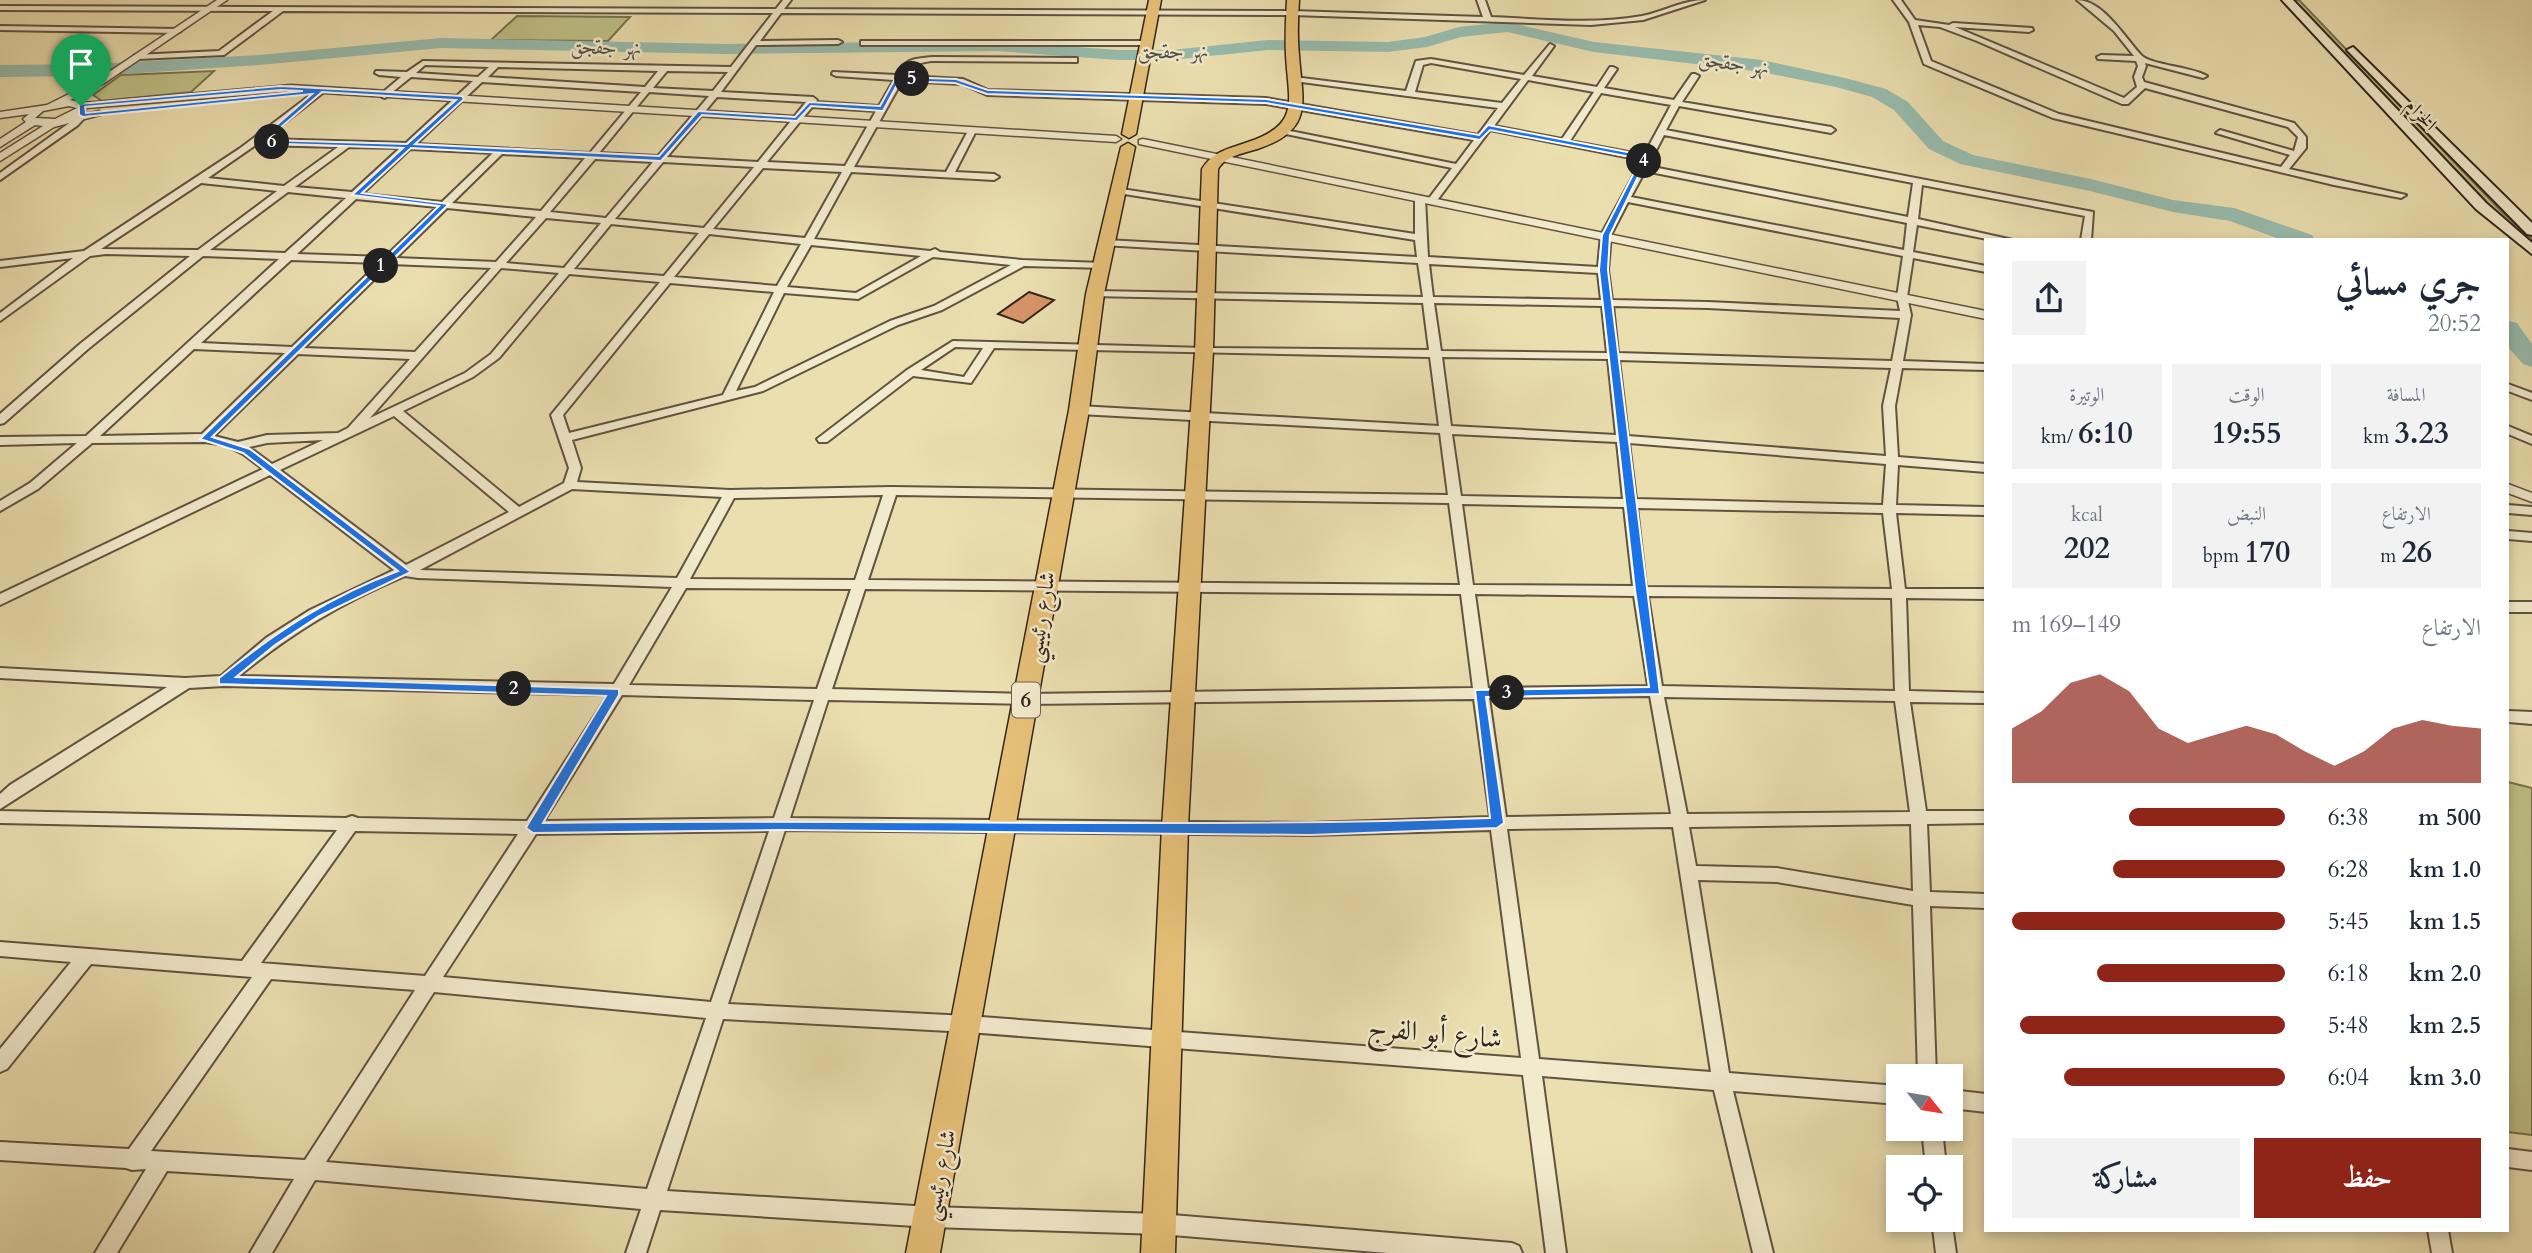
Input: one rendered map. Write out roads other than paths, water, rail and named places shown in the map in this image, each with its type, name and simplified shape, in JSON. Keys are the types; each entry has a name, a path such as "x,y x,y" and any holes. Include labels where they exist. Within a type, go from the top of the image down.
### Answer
{"highway":[{"name":"شارع رئيسي","path":"923,1253 968,1024 1061,494 1079,410 1095,294 1129,140 1154,6"},
{"path":"1158,1253 1175,827 1204,351 1211,206 1210,169 1218,157 1259,146 1290,122 1297,105 1292,57 1292,7"}],"main road":[{"name":"الحزام","path":"2287,0 2482,206 2532,250"},
{"name":"الحزام","path":"2305,0 2532,231"}],"street":[{"path":"139,9 152,0"},
{"path":"33,122 29,119 30,115 100,82 223,0"},
{"path":"136,58 221,53 293,0"},
{"path":"349,9 361,0"},
{"path":"419,10 430,0"},
{"path":"490,10 500,0"},
{"path":"639,10 649,0"},
{"path":"710,11 718,0"},
{"path":"0,600 396,411 488,363 700,113 787,0"},
{"path":"858,11 866,0"},
{"path":"931,11 936,0"},
{"path":"1003,12 1008,0"},
{"path":"1079,12 1081,0"},
{"path":"1219,13 1220,0"},
{"path":"1481,0 1487,18"},
{"path":"0,8 1079,12 1154,6 1219,13 1292,7 1577,23 1618,22 1654,16 1701,0"},
{"path":"1897,0 1913,22 1927,62 2056,116 2401,195"},
{"path":"1941,25 2040,63 2067,79 2126,102 2141,88 2143,66 2140,59 2121,33 2081,0"},
{"path":"1975,25 1989,19"},
{"path":"1913,22 2029,30"},
{"path":"0,28 177,31"},
{"path":"754,45 838,42"},
{"path":"864,43 1147,45"},
{"path":"1550,46 1458,167 1426,200 1420,238 1556,1253"},
{"path":"2101,57 2140,59 2203,76"},
{"path":"727,398 781,289 883,109 896,79 906,66 920,60 1074,60"},
{"path":"1410,93 1419,63 1424,61 1527,76 1831,130"},
{"path":"385,95 423,63 664,69 738,66"},
{"path":"0,507 34,486 90,439 496,65"},
{"path":"238,446 267,439 327,437 352,431 543,215 664,69"},
{"path":"1565,142 1613,69"},
{"path":"379,73 813,100 763,165 666,278 557,415 575,468 570,485"},
{"path":"836,74 963,82 987,92 1255,100 1480,138"},
{"path":"1695,76 1676,102 1606,235 1603,270 1640,590 1656,691 1680,820 1721,1079 1762,1253"},
{"path":"1294,79 1504,106"},
{"path":"0,177 82,110 100,82"},
{"path":"2140,84 2286,122 2302,138 2301,148 2283,170"},
{"path":"0,318 89,252 259,142 315,91"},
{"path":"0,115 50,106 82,110 315,91 1129,140 1606,235 1984,315"},
{"path":"809,104 883,109"},
{"path":"0,158 46,127 82,110"},
{"path":"0,122 64,120"},
{"path":"0,144 33,122"},
{"path":"1488,127 1646,158"},
{"path":"950,176 972,131"},
{"path":"1280,132 1458,167"},
{"path":"1661,132 2090,214 2086,238"},
{"path":"2220,133 2295,154"},
{"path":"259,142 501,150 994,177"},
{"path":"0,420 73,352 198,253 349,144"},
{"path":"205,439 501,150"},
{"path":"1640,167 1998,238"},
{"path":"200,180 808,242 935,252 1022,263 1104,254 1208,249 1603,270"},
{"path":"1919,182 1902,297 1906,315 1889,406 1892,459 1889,508 1899,592 1902,696 1919,817 1927,1064"},
{"path":"1118,190 1420,238"},
{"path":"1625,199 1984,270"},
{"path":"0,264 89,252 198,253 497,265 862,295 935,252"},
{"path":"565,438 759,389 894,323 938,308 1022,263"},
{"path":"1095,294 1608,303 1906,315"},
{"path":"823,439 911,372 953,344 1204,351 1613,356 1984,367"},
{"path":"190,346 420,356"},
{"path":"911,372 967,380 990,346"},
{"path":"2509,387 2532,397"},
{"path":"1079,410 1445,432 1622,439 1984,468"},
{"path":"396,411 517,512"},
{"path":"2509,430 2532,440"},
{"path":"0,441 205,439 238,446 406,572 684,583 1984,594"},
{"path":"224,681 271,642 315,613 369,586 406,572 570,485 730,494 891,491 1195,494 1984,511"},
{"path":"2509,488 2532,498"},
{"path":"636,1253 656,1200 891,491"},
{"path":"260,1253 354,1096 533,828 684,583 730,494"},
{"path":"2509,509 2532,511"},
{"path":"2509,535 2532,537"},
{"path":"2509,607 2532,607"},
{"path":"0,673 185,683 224,681 615,692 1026,699 1656,691 1984,698"},
{"path":"0,803 16,789 185,683"},
{"path":"2509,717 2532,718"},
{"path":"0,817 352,822 533,828 781,824 1310,830 1497,823 1984,817"},
{"path":"246,970 352,822"},
{"path":"1688,873 1776,875 1921,899 1984,901"},
{"name":"شارع أبو الفرج","path":"0,949 431,984 718,1011 968,1024 1165,1041 1721,1079 1886,1094"},
{"path":"0,1063 86,956"},
{"path":"132,1161 266,972"},
{"path":"1964,1101 1984,1103"},
{"path":"0,1151 309,1170 656,1200 931,1217 1160,1224 1513,1253"},
{"path":"2509,1158 2532,1161"},
{"path":"104,1253 162,1161"},
{"path":"1943,1232 1946,1253"},
{"path":"2438,1232 2442,1253"}],"waterway":[{"name":"نهر جقجق","path":"0,71 94,70 259,60 441,43 725,49 996,46 1118,55 1171,55 1268,45 1388,47 1427,42 1459,32 1507,27 1594,47 1762,66 1838,82 1879,93 1901,106 1936,145 1967,160 2091,185 2173,206 2234,215 2298,238"},
{"name":"نهر جقجق","path":"2509,331 2532,359"}]}
